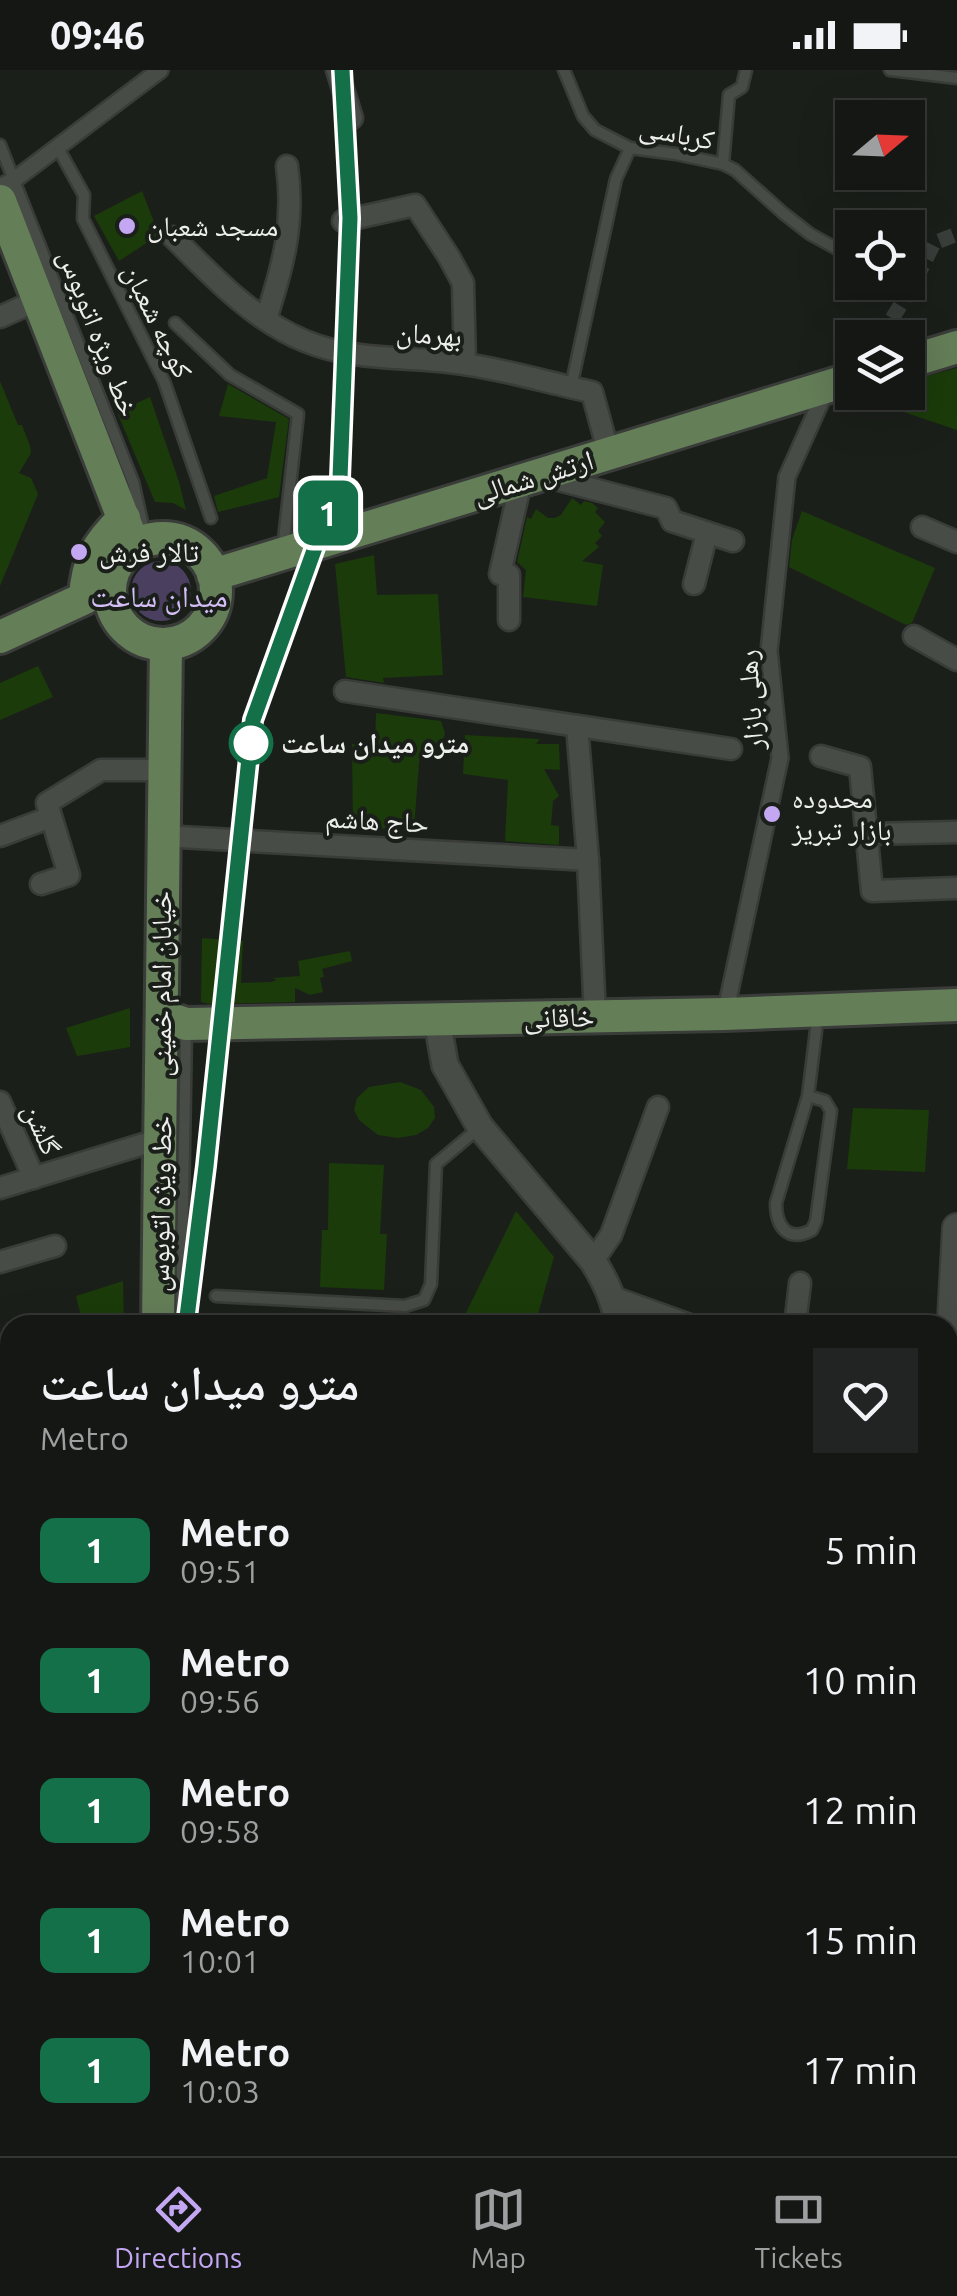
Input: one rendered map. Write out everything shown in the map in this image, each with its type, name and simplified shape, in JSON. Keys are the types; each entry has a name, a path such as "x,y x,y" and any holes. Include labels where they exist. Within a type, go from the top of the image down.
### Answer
{"main road":[{"path":"5,189 38,300 135,535"},
{"path":"925,357 957,347"},
{"name":"ارتش شمالی","path":"213,575 835,385"},
{"path":"0,637 85,598 92,558 107,534 135,535 160,538 187,544 198,552 213,575 215,602 210,615 192,636 166,644 152,643 128,630 113,607 112,580 135,535"},
{"path":"0,656 113,607"},
{"name":"خیابان امام خمینی","path":"158,1315 160,1138 174,1020 162,836 166,644"},
{"name":"خاقانی","path":"174,1020 438,1020 957,1004"},
{"path":"952,1315 957,1228"}],"street":[{"path":"5,189 160,70"},
{"path":"336,70 352,118"},
{"path":"266,319 288,241 291,203 287,166"},
{"path":"343,222 414,205 463,284 465,364"},
{"name":"بهرمان","path":"173,238 217,281 266,319 305,341 369,358 465,364 570,387"},
{"path":"0,318 38,300"},
{"path":"570,387 592,392 609,454"},
{"name":"رهلی بازار","path":"725,1014 780,758 768,651 787,477 835,392"},
{"path":"509,620 509,575 500,574 531,478 666,508 672,521 733,541"},
{"path":"922,528 957,542"},
{"path":"694,584 707,533"},
{"path":"914,636 957,660"},
{"path":"345,691 731,749"},
{"path":"577,726 596,1016"},
{"path":"821,756 860,767 872,891 957,888"},
{"path":"41,884 69,875 47,803 101,770 164,770"},
{"path":"0,836 51,817"},
{"path":"867,834 957,832"},
{"name":"حاج هاشم","path":"162,836 588,860"},
{"path":"438,1020 445,1065 480,1127 593,1262 606,1282 616,1315"},
{"name":"گلشن","path":"0,1102 34,1178"},
{"path":"593,1262 611,1235 658,1108"},
{"path":"0,1188 160,1138"},
{"path":"0,1262 55,1246"},
{"path":"796,1315 800,1284"},
{"path":"612,1297 662,1315"}],"lane":[{"name":"کرباسی","path":"564,70 594,130 630,148 676,154 736,170 783,213 835,247"},
{"path":"723,164 729,95 742,87 746,70"},
{"path":"890,70 957,78"},
{"name":"خط ویژه اتوبوس","path":"0,145 5,189 133,482 135,535"},
{"name":"کوچه شعبان","path":"58,148 84,195 83,219 164,380 211,518"},
{"path":"570,387 616,179 630,148"},
{"path":"175,324 230,375 298,414 282,554"},
{"path":"808,1096 825,1102 831,1111 816,1222 812,1230 797,1235 779,1225 776,1202 808,1096 818,1010"},
{"name":"خط ویژه اتوبوس","path":"174,1020 181,1315"},
{"path":"216,1296 405,1306 424,1300 431,1284 436,1164 480,1127"}],"shaded area":[{"path":"161,561 182,570 191,591 182,612 161,621 140,612 131,591 140,570"}],"building":[{"name":"مسجد شعبان","path":"142,191 159,235 119,261 94,216"},
{"path":"957,368 957,430 898,410 925,410 925,376"},
{"path":"0,381 30,446 31,453 19,473 31,478 38,494 0,586"},
{"path":"228,384 289,419 279,497 218,512 214,496 267,478 276,422 219,416"},
{"path":"150,397 186,510 173,503 155,502 117,412"},
{"path":"572,498 581,505 584,501 592,503 605,522 598,531 602,536 595,543 599,547 582,561 603,565 597,606 523,597 526,570 517,562 527,517 531,519 536,509 555,518"},
{"path":"802,511 935,568 912,623 906,625 789,567 792,540"},
{"path":"374,555 377,595 438,594 443,675 383,678 384,683 346,677 335,564"},
{"path":"38,666 53,697 0,720 0,683"},
{"path":"376,713 441,721 445,733 440,750 420,751 414,828 353,829 352,744 375,745"},
{"path":"465,735 540,739 536,744 559,744 560,770 544,769 559,796 553,801 551,825 559,826 559,845 505,841 508,780 463,774"},
{"path":"202,938 243,941 241,983 300,976 298,961 350,951 352,961 322,969 323,992 310,995 295,988 295,1002 210,1004 201,1002"},
{"path":"130,1008 130,1047 77,1056 66,1028"},
{"path":"400,1082 421,1090 434,1107 435,1118 416,1135 378,1135 359,1120 354,1110 357,1098 369,1087"},
{"path":"853,1108 929,1110 925,1172 847,1169"},
{"path":"329,1163 384,1165 380,1234 387,1234 384,1290 320,1287 322,1230 328,1230"},
{"path":"516,1211 554,1257 538,1315 465,1315"},
{"path":"123,1281 124,1315 81,1315 76,1296"}],"tunnel":[{"path":"891,320 934,243 957,234"}],"metro line":[{"name":"1","path":"187,1315 253,720 340,478 350,218 342,70"}],"place":[{"name":"مسجد شعبان","path":"127,226"},
{"name":"تالار فرش","path":"79,552"},
{"name":"مترو میدان ساعت","path":"251,743"},
{"name":"محدوده بازار تبریز","path":"772,814"}],"district":[{"name":"میدان ساعت","path":"159,597"}]}
